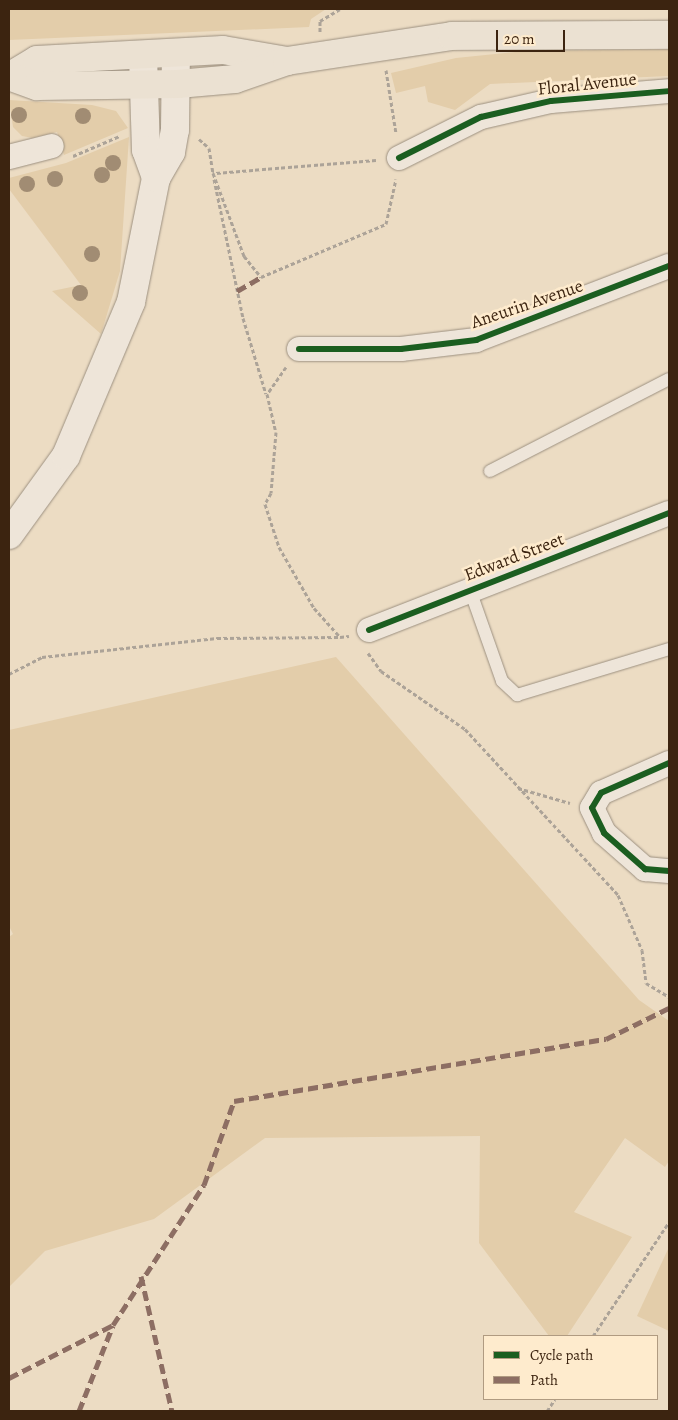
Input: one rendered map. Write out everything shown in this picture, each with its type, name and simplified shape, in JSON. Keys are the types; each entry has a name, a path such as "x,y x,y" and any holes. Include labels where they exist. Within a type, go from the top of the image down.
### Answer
{"main road":[{"path":"10,76 37,86 178,84 236,78 287,60 452,36 669,35"},
{"path":"10,76 37,60 234,50 287,60"},
{"path":"9,535 66,456 100,382 131,302 156,178 171,152 178,84 176,53"},
{"path":"143,55 146,150 156,178"}],"street":[{"name":"Floral Avenue","path":"399,158 481,117 552,101 669,91"},
{"path":"10,154 58,153"},
{"name":"Aneurin Avenue","path":"299,349 401,348 476,340 669,266"},
{"name":"Edward Street","path":"362,633 669,512"},
{"path":"669,763 601,793 592,808 604,833 645,869 669,871"}],"lane":[{"path":"490,471 669,379"},
{"path":"470,590 502,681 517,694 669,649"}],"path":[{"path":"320,31 320,21 340,9"},
{"path":"213,173 244,256 261,277 386,224 399,158 386,71"},
{"path":"58,153 128,132"},
{"path":"197,136 209,148 243,318 267,394 276,432 271,493 265,504 284,554 314,608 340,637"},
{"path":"213,173 399,158"},
{"path":"267,394 299,349"},
{"path":"9,674 42,657 217,638 340,637 362,633 381,671 465,728 618,895 642,950 646,983 669,998"},
{"path":"518,788 592,808"},
{"path":"594,1335 669,1222"},
{"path":"547,1411 554,1400"}],"shaded area":[{"path":"9,9 326,9 311,19 309,27 9,40"},
{"path":"669,49 669,76 490,84 455,110 428,102 425,86 396,93 391,73 456,58 525,51"},
{"path":"9,100 92,105 116,111 128,128 64,155 57,132 33,138 22,136 13,127"},
{"path":"129,137 120,271 101,334 52,291 81,285 9,189 9,178 66,163"},
{"path":"336,657 639,1000 669,1021 669,1161 665,1167 625,1138 574,1212 632,1237 568,1335 548,1335 479,1243 480,1136 265,1138 154,1219 45,1251 9,1287 9,937 13,934 9,926 9,730"},
{"path":"669,1247 669,1331 637,1316"}],"marked path":[{"path":"237,291 261,277"},
{"path":"9,1378 113,1325 204,1185 234,1101 606,1039 669,1008"},
{"path":"141,1276 172,1411"},
{"path":"79,1411 113,1325"}],"cycle path":[{"path":"399,158 481,117 551,101 669,91"},
{"path":"299,349 401,349 476,340 669,266"},
{"path":"369,630 669,513"},
{"path":"669,763 601,793 592,808 604,833 645,869 669,871"}]}
